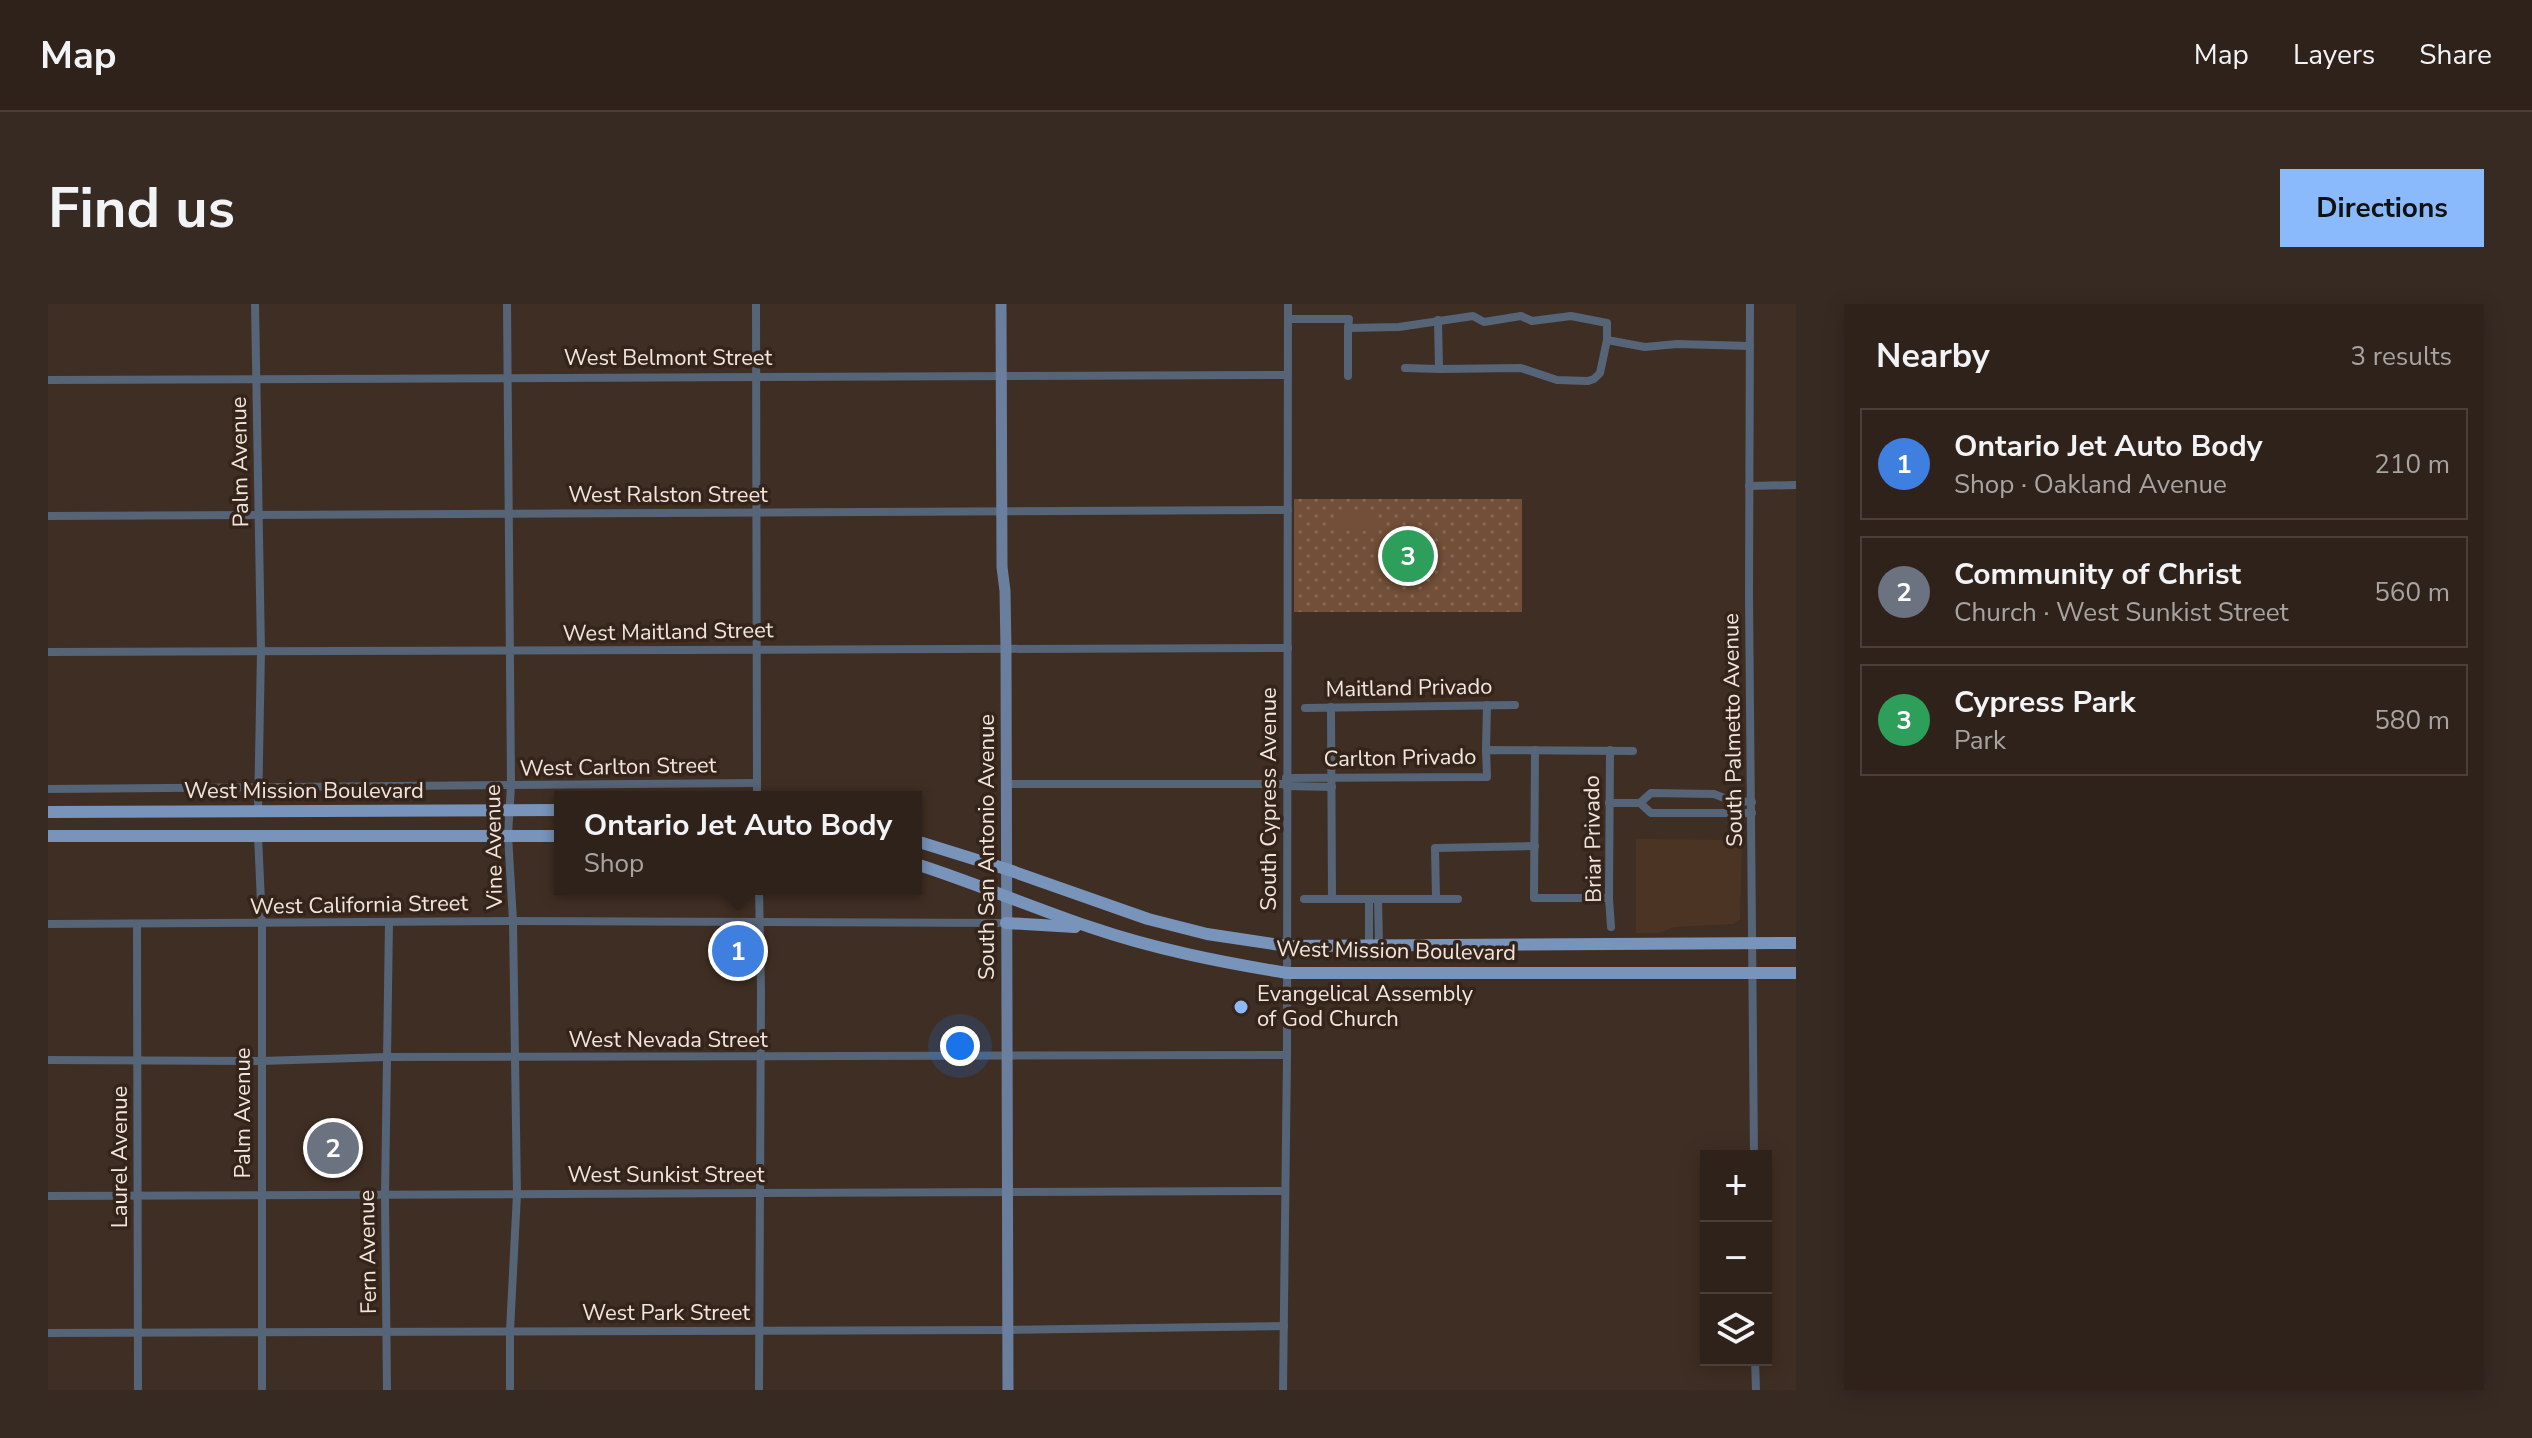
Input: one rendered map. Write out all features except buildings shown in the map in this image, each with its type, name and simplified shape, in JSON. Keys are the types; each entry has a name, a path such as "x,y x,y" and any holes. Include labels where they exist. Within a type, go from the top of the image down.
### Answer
{"main road":[{"name":"West Mission Boulevard","path":"48,812 554,810"},
{"name":"West Mission Boulevard","path":"48,836 554,836"},
{"name":"West Mission Boulevard","path":"922,843 1148,919 1207,934 1287,946 1796,943"},
{"name":"West Mission Boulevard","path":"922,866 1090,928 1164,950 1287,973 1796,973"},
{"path":"1006,923 1090,928"}],"street":[{"name":"Palm Avenue","path":"255,304 261,651 258,812"},
{"name":"Vine Avenue","path":"507,304 511,652 508,835 513,921 517,1194 510,1390"},
{"path":"756,304 757,791"},
{"name":"South San Antonio Avenue","path":"1001,304 1007,784 1008,1390"},
{"name":"South Cypress Avenue","path":"1283,1390 1287,1055 1288,304"},
{"name":"South Palmetto Avenue","path":"1750,304 1754,1150"},
{"path":"1348,328 1399,327 1473,316 1487,322 1521,316 1532,321 1571,316 1607,323 1600,373 1592,380 1560,381 1521,368 1405,368"},
{"path":"1288,319 1349,319 1348,376"},
{"path":"1438,320 1439,369"},
{"path":"1607,340 1645,347 1677,344 1750,346"},
{"name":"West Belmont Street","path":"48,380 1287,375"},
{"path":"1749,486 1796,485"},
{"name":"West Ralston Street","path":"48,516 1288,510"},
{"name":"West Maitland Street","path":"48,652 1288,648"},
{"path":"1486,750 1487,705"},
{"name":"Maitland Privado","path":"1305,708 1515,705"},
{"path":"1331,707 1332,899"},
{"name":"Carlton Privado","path":"1286,783 1487,777 1486,750 1633,751"},
{"path":"1535,750 1534,898 1609,898"},
{"name":"Briar Privado","path":"1610,750 1611,927"},
{"name":"West Carlton Street","path":"48,789 757,783"},
{"path":"1007,784 1286,783"},
{"path":"1609,803 1640,803 1651,793 1714,794 1732,801 1752,802"},
{"path":"1691,793 1691,813"},
{"path":"1640,803 1651,813 1752,813"},
{"name":"Palm Avenue","path":"258,836 262,924 262,1390"},
{"path":"1436,899 1435,848 1535,846"},
{"path":"759,895 759,1390"},
{"path":"1304,899 1458,899"},
{"path":"1374,899 1374,945"},
{"name":"West California Street","path":"48,924 513,921 1006,923"},
{"name":"Fern Avenue","path":"387,1390 385,1196 389,922"},
{"name":"Laurel Avenue","path":"137,924 138,1390"},
{"name":"West Nevada Street","path":"48,1060 1287,1055"},
{"name":"West Sunkist Street","path":"48,1196 1285,1191"},
{"name":"West Park Street","path":"48,1333 1007,1330 1284,1326"},
{"path":"1755,1366 1756,1390"}],"shaded area":[{"path":"1294,499 1522,499 1522,612 1294,612"},
{"path":"1341,513 1370,513 1383,522 1381,527 1371,530 1344,530 1334,526 1334,516"},
{"path":"1394,537 1418,537 1418,572 1393,572"},
{"path":"1636,839 1742,840 1740,919 1733,924 1674,927 1659,933 1636,933"}],"place":[{"name":"Cypress Park","path":"1408,556"},
{"name":"Ontario Jet Auto Body","path":"738,951"},
{"name":"Evangelical Assembly of God Church","path":"1241,1007"},
{"name":"Community of Christ","path":"333,1148"}]}
